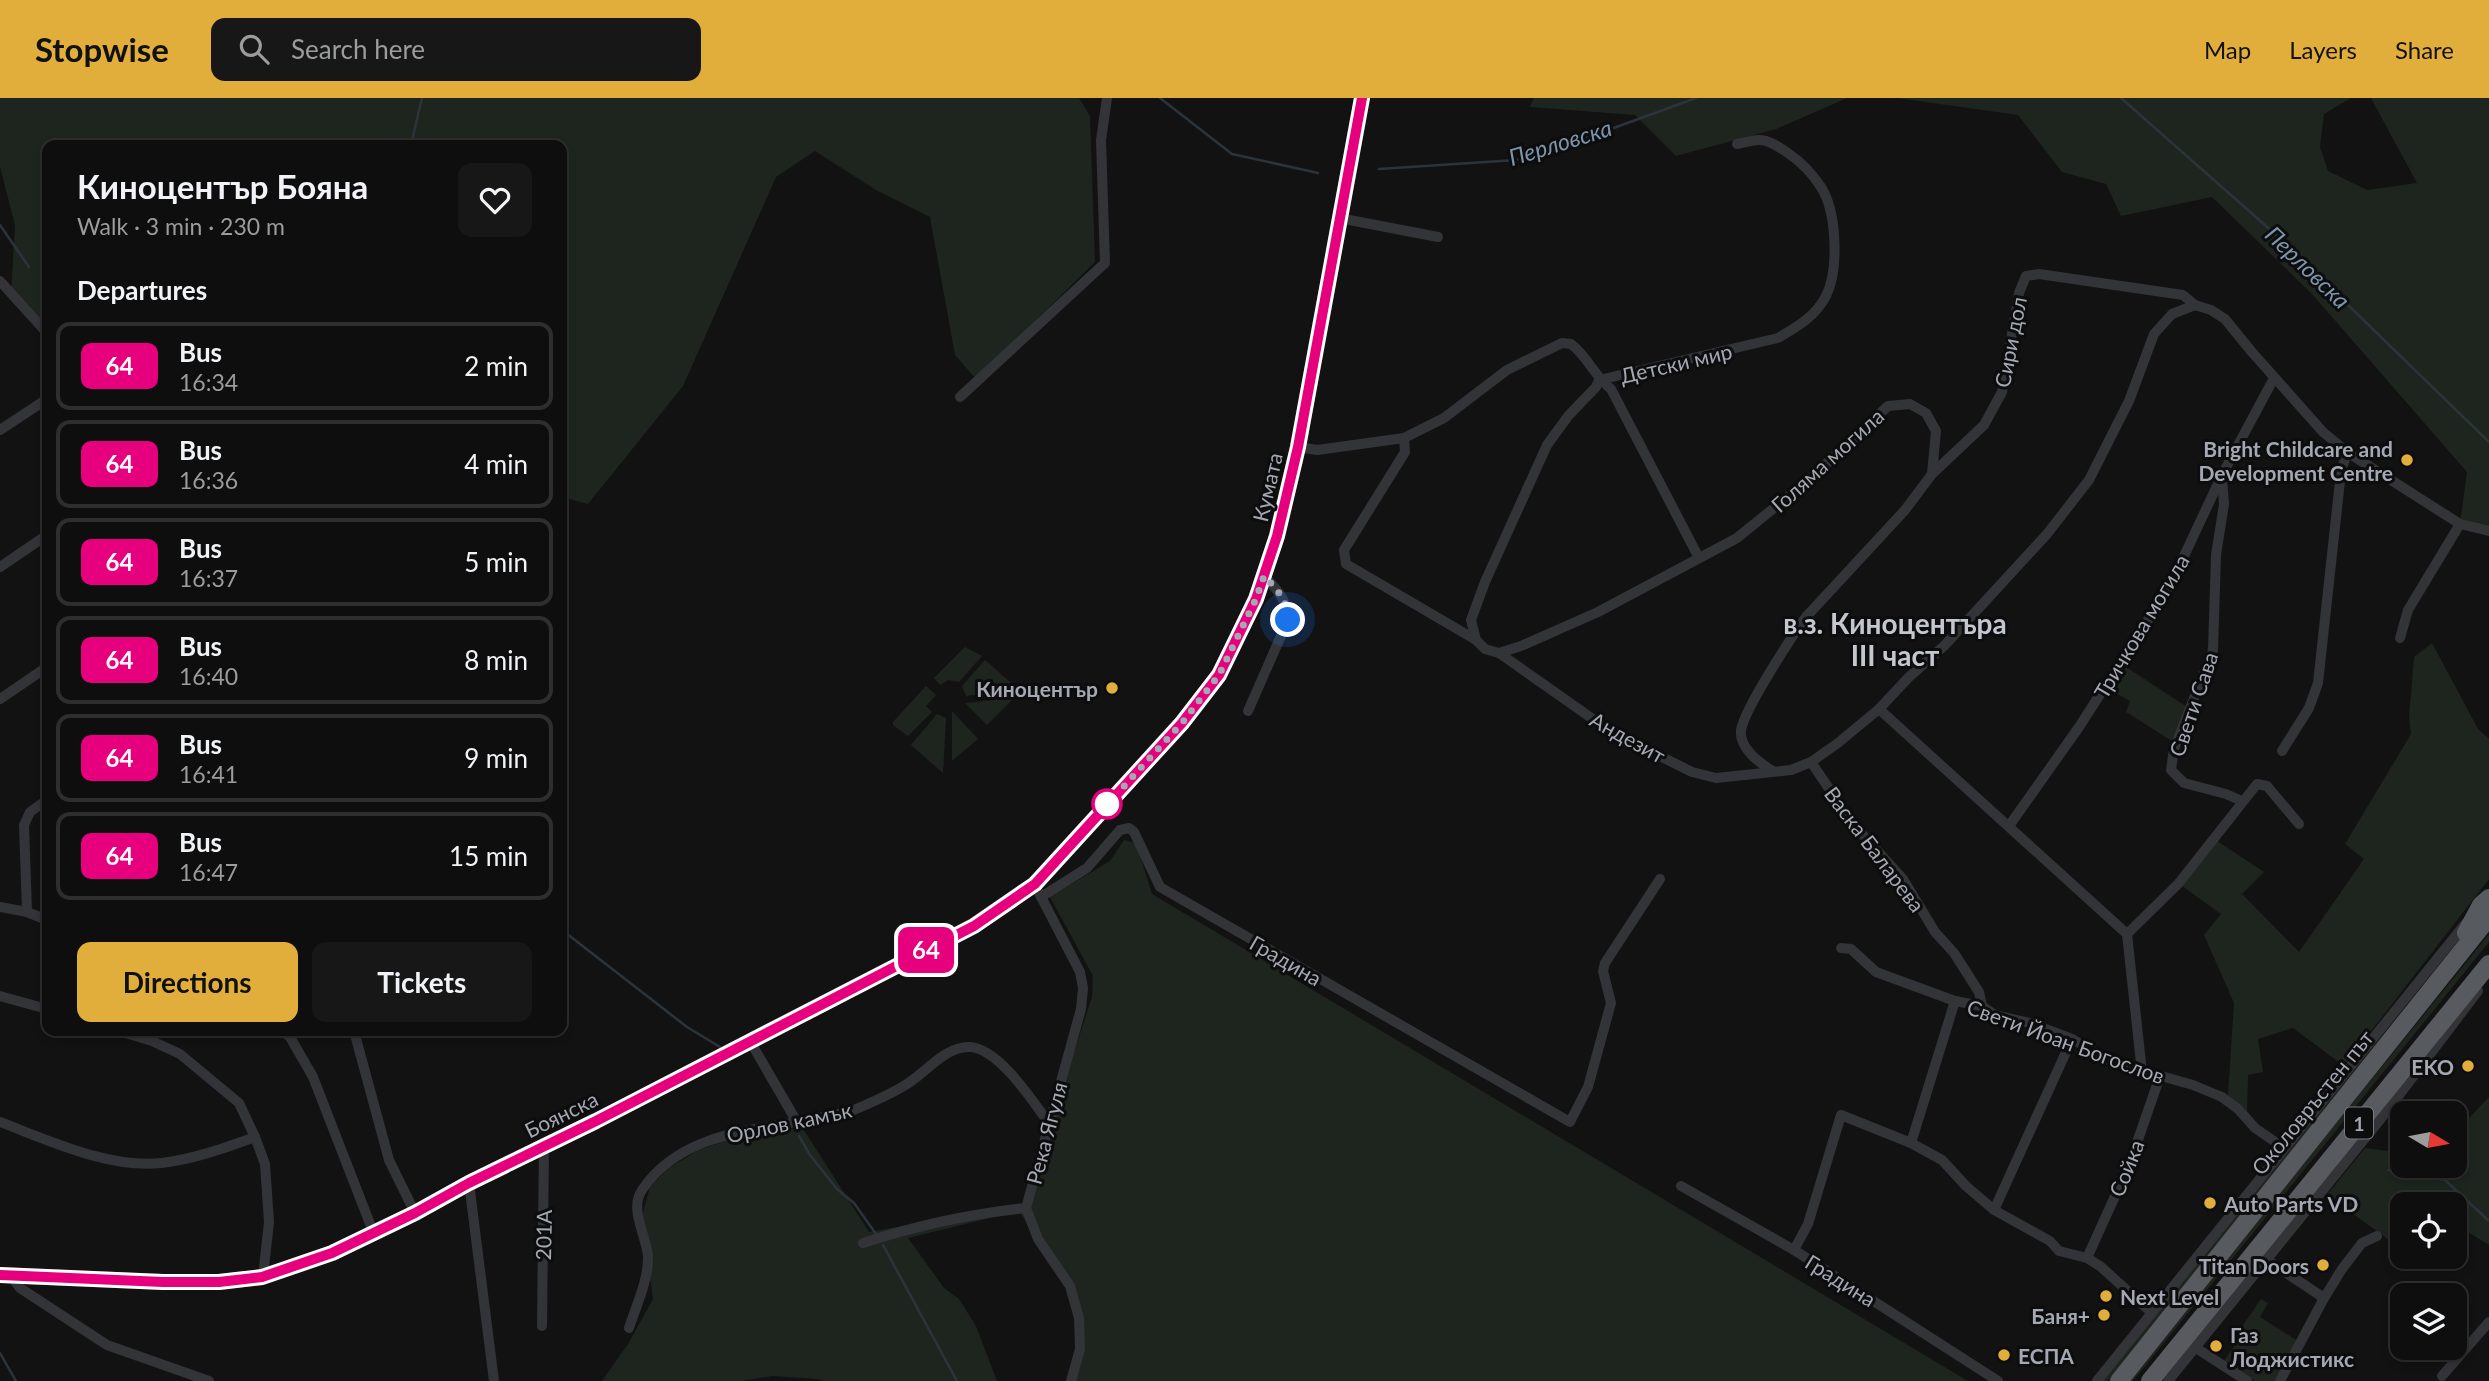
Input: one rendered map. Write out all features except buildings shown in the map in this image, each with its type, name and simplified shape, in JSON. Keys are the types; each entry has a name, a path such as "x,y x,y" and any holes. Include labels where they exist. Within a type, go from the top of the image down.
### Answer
{"highway":[{"name":"Околовръстен път","path":"2119,1381 2444,973 2486,907"},
{"name":"1","path":"2150,1381 2489,964"},
{"path":"2387,1111 2409,1063"},
{"path":"2310,1183 2362,1141"}],"main road":[{"name":"Кумата","path":"1085,828 1182,723 1219,675 1256,599 1277,536 1298,447 1362,98"},
{"name":"Боянска","path":"5,1275 219,1282 262,1277 332,1253 415,1213 1038,891 1085,828"}],"street":[{"path":"960,397 1105,263 1101,139 1107,98"},
{"name":"Детски мир","path":"1298,447 1317,450 1404,438 1444,418 1507,370 1562,344 1577,349 1597,372 1599,380 1778,338 1802,325 1826,295 1832,274 1833,224 1822,189 1803,163 1775,145 1760,140 1737,144"},
{"path":"1339,218 1438,237"},
{"name":"Сири дол","path":"1933,474 1984,425 2002,392 2019,293 2026,276 2039,274 2183,295 2195,305"},
{"path":"0,281 42,328"},
{"path":"0,302 11,295"},
{"path":"1933,474 1905,510 1799,626 1748,712 1741,731 1745,746 1760,763 1773,771 1791,770 1811,762 1880,709 1909,677 1944,646 2047,534 2090,480 2129,401 2154,334 2172,314 2195,305 2211,310 2225,319 2323,432 2347,452 2460,524 2489,531"},
{"name":"Тричкова могила","path":"2008,827 2079,727 2170,586 2222,475 2274,378"},
{"path":"1476,640 1471,620 1485,582 1547,445 1599,380 1611,390 1699,558"},
{"path":"0,430 42,402"},
{"name":"Голяма могила","path":"1499,653 1598,612 1737,538 1811,478 1888,406 1910,404 1926,413 1936,431 1933,474"},
{"path":"1404,438 1405,452 1344,550 1346,564 1476,640 1485,649 1499,653"},
{"path":"2282,751 2309,708 2318,683 2341,472 2347,452"},
{"name":"Свети Сава","path":"2222,475 2224,504 2216,555 2213,650 2174,749 2171,770 2184,783 2226,794 2242,802"},
{"path":"2400,638 2408,610 2460,524"},
{"path":"0,567 42,538"},
{"path":"1248,711 1289,613 1278,590 1264,576"},
{"name":"Андезит","path":"1499,653 1610,731 1692,772 1716,778 1773,771"},
{"path":"0,699 42,670"},
{"path":"1880,709 2127,934 2142,1072"},
{"name":"Васка Баларева","path":"1811,762 1853,824 1903,879 1935,932 1954,953 1979,992 1982,1006"},
{"path":"2127,934 2178,884 2257,784 2267,786 2300,824"},
{"path":"27,912 24,825 30,812 42,804"},
{"name":"Градина","path":"1038,891 1087,868 1120,830 1129,828 1134,832 1160,887 1570,1122 1588,1087 1611,1003 1603,971 1605,963 1660,879"},
{"name":"Река Ягуля","path":"1038,891 1080,972 1083,988 1081,1009 1026,1208 1038,1239 1070,1286 1079,1318 1080,1349 1071,1381"},
{"path":"0,907 42,918"},
{"path":"2096,1381 2284,1148 2486,907"},
{"name":"Свети Йоан Богослов","path":"1841,948 1851,949 1876,972 1955,1001 1982,1006 1995,1015 2030,1023 2072,1039 2112,1062 2222,1097 2238,1108 2255,1128 2284,1148"},
{"path":"2168,1381 2387,1111 2489,975"},
{"path":"0,996 42,1008"},
{"path":"1911,1143 1955,1001"},
{"path":"136,1036 180,1054 239,1103 265,1164 269,1222 262,1277"},
{"path":"289,1036 313,1077 374,1234"},
{"path":"355,1036 389,1160 415,1213"},
{"path":"1994,1210 2072,1039"},
{"path":"750,1041 797,1122"},
{"name":"Орлов камък","path":"629,1328 643,1285 648,1258 637,1210 640,1192 673,1157 734,1133 851,1111 904,1086 942,1056 956,1049 970,1047 987,1052 1016,1079 1048,1122"},
{"name":"Сойка","path":"2087,1258 2130,1163 2160,1076"},
{"path":"1794,1251 1808,1224 1841,1115 1911,1143 1942,1160 1966,1186 1994,1210 2050,1241 2059,1251 2087,1258 2100,1266 2152,1313"},
{"path":"0,1122 84,1154 122,1161 160,1163 220,1150 255,1137"},
{"name":"201А","path":"542,1326 544,1145"},
{"path":"469,1183 494,1381"},
{"name":"Градина","path":"1681,1185 1794,1251 1998,1381"},
{"path":"863,1243 916,1226 985,1212 1026,1208"},
{"path":"2280,1381 2323,1300 2362,1243 2377,1236"},
{"path":"2267,1260 2323,1300"},
{"path":"5,1275 40,1303 107,1345 209,1381"},
{"path":"2442,1376 2489,1322"},
{"path":"2196,1348 2247,1381"}],"shaded area":[{"path":"0,98 1079,98 1090,116 1095,262 976,379 955,355 930,217 876,190 815,151 776,177 683,386 588,504 567,498 567,140 42,140 42,328 11,295 15,225 0,167"},
{"path":"1534,98 1847,98 1776,129 1676,156 1635,115 1530,107"},
{"path":"1897,98 2351,98 2324,114 2320,147 2328,171 2367,190 2417,183 2371,98 2489,98 2489,531 2460,524 2467,472 2312,294 2212,197 2121,216 2106,184 2062,172 2018,115"},
{"path":"2432,643 2478,729 2489,739 2489,879 2344,1066 2293,1028 2258,1039 2263,1072 2248,1075 2247,1115 2228,1095 2234,1003 2204,935 2221,914 2182,886 2217,841 2264,872 2242,894 2299,952 2364,859 2345,844 2411,734 2409,717 2414,657"},
{"path":"965,647 982,656 959,682 948,680 940,685 934,678"},
{"path":"985,660 1019,690 966,696 962,686"},
{"path":"2126,667 2187,707 2172,741 2126,712 2130,701 2112,691"},
{"path":"926,686 936,695 926,706 932,712 908,736 893,725 893,722"},
{"path":"1014,698 987,725 965,703"},
{"path":"952,711 978,739 952,761"},
{"path":"937,714 946,718 943,773 911,745"},
{"path":"1124,840 1136,843 1152,894 1968,1381 1066,1381 1076,1341 1077,1325 1073,1304 1052,1262 1019,1211 908,1238 944,1288 959,1299 976,1326 997,1381 824,1381 772,1376 742,1381 602,1381 628,1344 653,1299 642,1216 650,1187 669,1168 697,1151 739,1136 802,1127 869,1232 1029,1203 1092,997 1093,976 1050,897 1110,861"},
{"path":"2489,934 2489,942 2133,1381 2128,1381"},
{"path":"2438,967 2405,1014 2108,1381 2102,1381"},
{"path":"2489,1097 2489,1245 2467,1231 2467,1192 2390,1192 2390,1241 2327,1195 2365,1148 2390,1151 2390,1178 2468,1178 2468,1119"},
{"path":"2261,1299 2268,1303 2260,1317 2298,1341 2277,1381 2255,1381 2224,1361 2242,1335 2241,1328"}],"waterway":[{"path":"412,140 422,98"},
{"name":"Перловска","path":"1160,98 1232,154 1318,173"},
{"name":"Перловска","path":"1379,169 1516,160 1696,98"},
{"name":"Перловска","path":"2121,98 2274,233 2489,442"},
{"path":"0,225 29,267"},
{"path":"567,934 687,1027 720,1047"},
{"path":"799,1136 810,1155 837,1189 854,1203 876,1234"},
{"path":"2388,1170 2445,1180 2489,1221"},
{"path":"883,1245 957,1381"},
{"path":"0,1353 16,1381"}],"bus line":[{"name":"64","path":"0,1275 219,1282 262,1277 287,1270 332,1253 415,1213 974,926 1035,884 1182,723 1219,675 1256,599 1277,536 1298,447 1362,98"}],"place":[{"name":"Bright Childcare and Development Centre","path":"2407,460"},
{"name":"Киноцентър","path":"1112,688"},
{"name":"EKO","path":"2468,1066"},
{"name":"Auto Parts VD","path":"2210,1203"},
{"name":"Titan Doors","path":"2323,1265"},
{"name":"Next Level","path":"2106,1296"},
{"name":"Баня+","path":"2104,1315"},
{"name":"Газ Лоджистикс","path":"2216,1346"},
{"name":"ЕСПА","path":"2004,1355"}],"district":[{"name":"в.з. Киноцентъра ІІІ част","path":"1895,639"}],"route":[{"path":"1107,804 1103,809 1182,723 1219,675 1256,599 1264,576 1278,590 1289,613 1288,620"}]}
